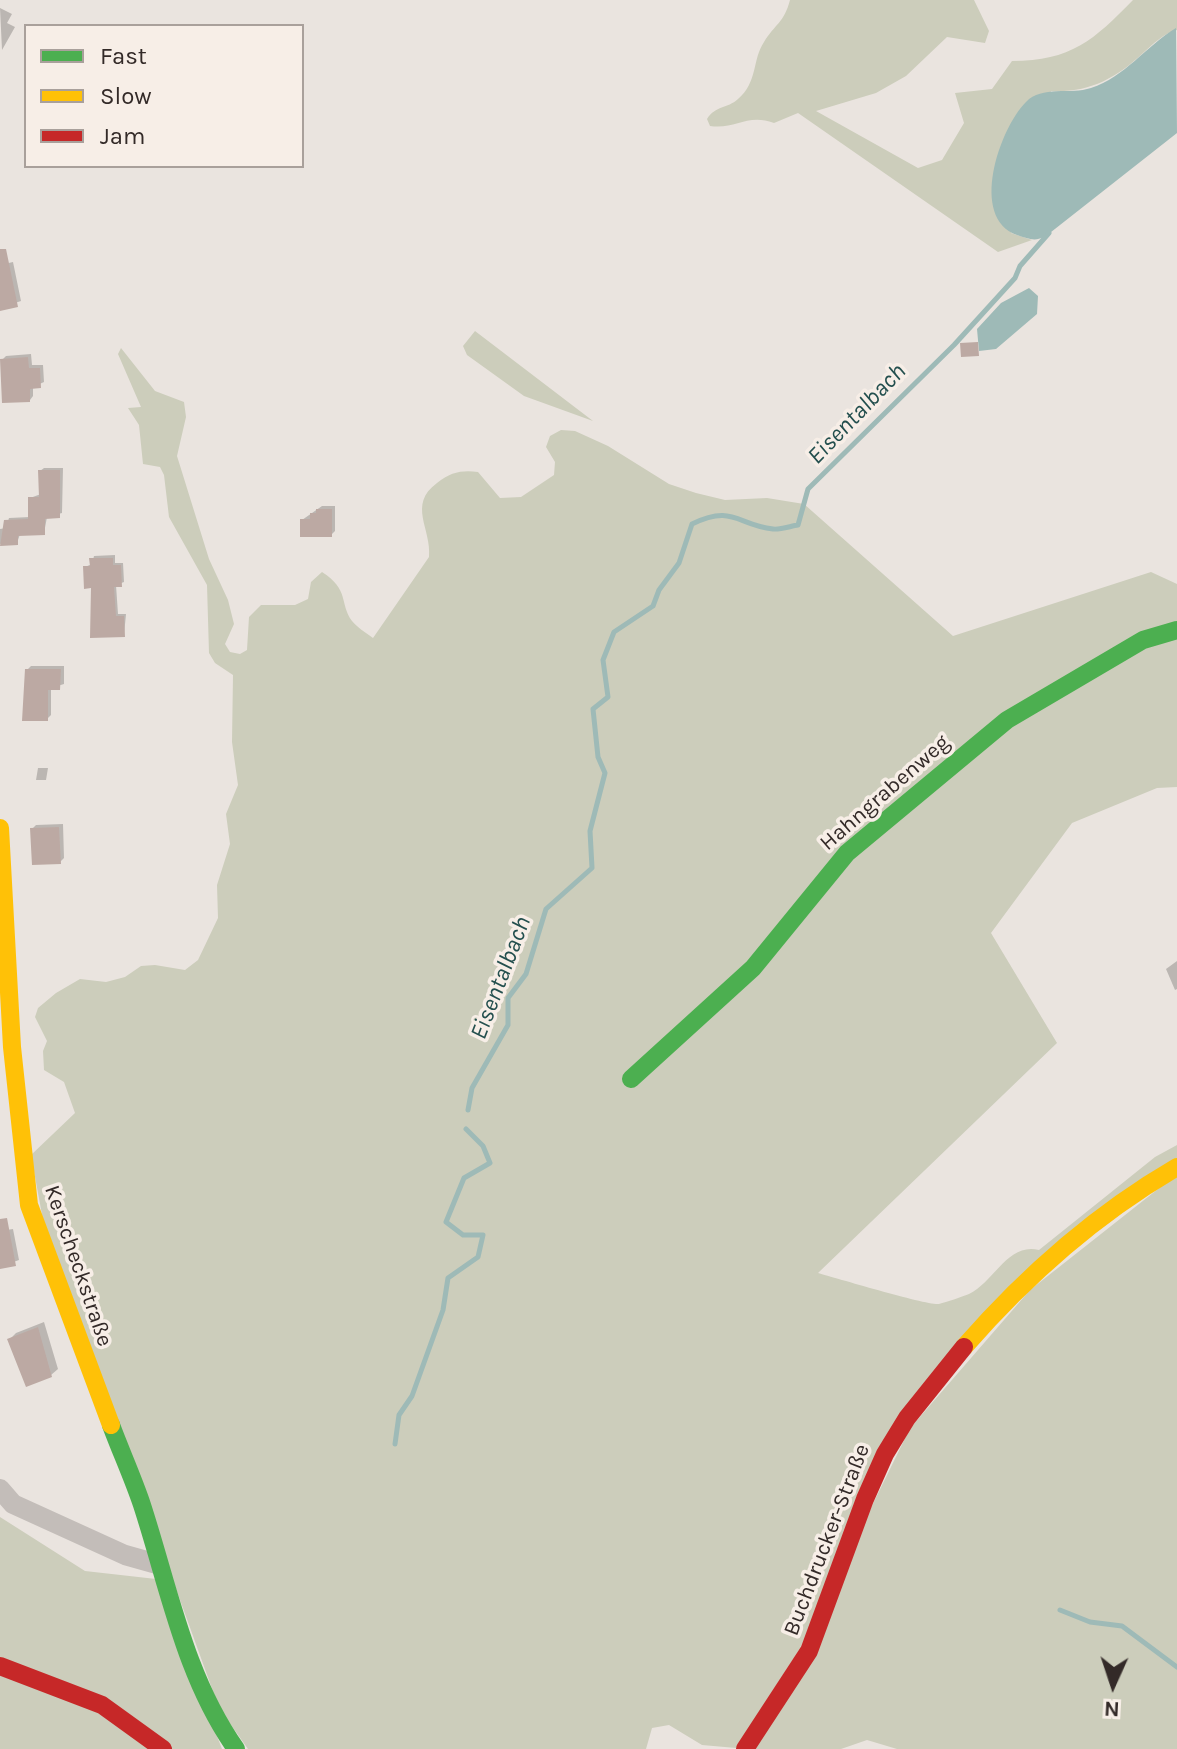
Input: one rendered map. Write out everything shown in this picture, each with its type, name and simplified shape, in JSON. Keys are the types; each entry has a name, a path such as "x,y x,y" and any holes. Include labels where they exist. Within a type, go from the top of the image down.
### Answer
{"street":[{"name":"Hahngrabenweg","path":"631,1079 753,968 847,853 1007,720 1143,640 1177,630"},
{"name":"Kerscheckstraße","path":"0,828 12,1047 29,1205 60,1295 142,1505 157,1564 210,1712 236,1749"},
{"name":"Buchdrucker-Straße","path":"745,1749 798,1673 815,1639 873,1477 906,1419 950,1364 1026,1285 1119,1203 1177,1167"},
{"path":"0,1489 13,1504 125,1555 157,1564"},
{"path":"0,1666 102,1705 163,1749"}],"green space":[{"path":"790,0 974,0 989,31 985,43 947,37 906,76 876,93 816,111 918,168 942,160 964,123 955,93 992,89 1012,61 1050,57 1080,46 1133,0 1177,0 1177,30 1163,36 1122,71 1100,83 1077,90 1051,91 1011,233 1032,240 998,252 798,113 774,123 756,120 710,126 707,119 710,115 734,102 749,85 760,49 782,19"},
{"path":"475,331 593,421 524,396 467,355 463,346"},
{"path":"121,348 155,391 184,402 186,417 177,456 209,559 228,600 234,624 225,644 230,652 240,654 247,650 249,617 261,605 295,605 308,599 311,582 322,572 337,585 352,621 373,638 429,557 422,509 428,491 452,474 472,471 478,472 500,498 521,497 554,475 555,462 546,447 550,436 561,430 575,431 608,446 669,484 696,493 725,500 767,498 804,504 953,636 1151,572 1177,584 1177,787 1157,788 1072,823 991,933 1057,1043 818,1273 918,1301 946,1302 978,1288 1018,1252 1039,1250 1155,1157 1177,1145 1177,1159 944,1359 808,1636 736,1748 702,1745 669,1725 652,1728 646,1749 248,1749 219,1708 43,1220 31,1155 75,1113 64,1082 44,1070 43,1051 47,1041 35,1017 38,1008 80,979 106,982 125,977 141,966 185,970 198,960 218,918 217,885 230,844 226,814 238,785 232,742 233,675 215,663 209,653 207,585 169,517 164,475 160,467 143,464 139,425 128,408 141,407 118,354"},
{"path":"1177,1174 1177,1749 897,1749 867,1740 841,1749 752,1749 899,1441 1030,1290"},
{"path":"0,1517 85,1571 156,1579 222,1749 0,1749"}],"water":[{"path":"1176,28 1177,133 1046,236 1029,239 1002,226 994,211 993,172 1006,132 1026,102 1048,92 1083,90 1103,83"},
{"path":"1029,288 1038,296 1037,314 996,349 979,351 977,329 1001,303"}],"building":[{"path":"0,249 6,249 18,307 0,311"},
{"path":"978,342 979,356 961,357 960,343"},
{"path":"28,357 29,368 40,368 41,388 30,389 30,402 2,403 0,359"},
{"path":"38,470 60,470 60,518 45,519 45,535 18,536 18,545 0,546 4,520 28,519 28,497 39,497"},
{"path":"316,509 332,509 332,537 300,537 300,519 310,519 310,513 316,513"},
{"path":"89,558 113,558 113,565 121,565 122,587 114,587 116,616 124,616 125,637 90,638 91,588 84,589 83,566 90,566"},
{"path":"25,669 61,669 60,690 48,690 48,721 22,721"},
{"path":"59,827 61,864 32,865 30,828"},
{"path":"7,1218 16,1266 0,1269 0,1219"},
{"path":"38,1327 52,1377 26,1387 7,1339"}],"waterway":[{"name":"Eisentalbach","path":"468,1110 472,1088 508,1025 508,998 526,974 546,909 592,868 590,831 605,773 598,757 593,709 608,697 603,660 614,632 653,606 659,590 679,563 692,524 706,518 726,516 773,529 798,525 808,489 954,345 1015,278 1020,266 1049,233"},
{"name":"Eisentalbach","path":"395,1444 399,1415 412,1396 443,1310 448,1278 478,1257 483,1235 463,1235 446,1222 464,1178 490,1163 483,1146 466,1129"},
{"path":"1060,1610 1090,1622 1122,1626 1177,1667"}],"traffic: fast":[{"path":"631,1079 753,968 847,853 1007,720 1143,640 1177,630"},
{"path":"111,1425 142,1505 191,1662 218,1721 236,1749"}],"traffic: slow":[{"path":"0,828 12,1047 29,1205 111,1425"},
{"path":"964,1347 1063,1248 1118,1205 1177,1167"}],"traffic: jam":[{"path":"745,1749 809,1651 865,1499 885,1454 907,1418 964,1347"},
{"path":"0,1666 102,1705 163,1749"}]}
